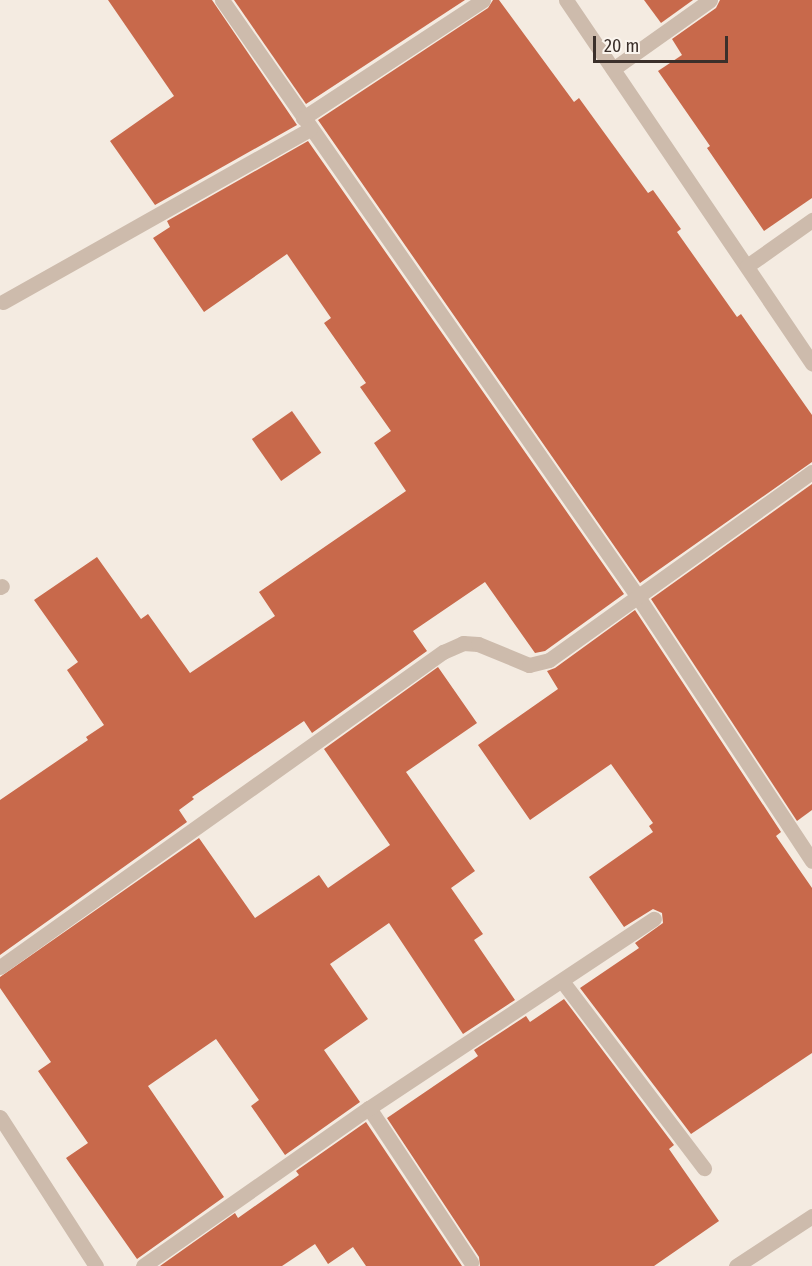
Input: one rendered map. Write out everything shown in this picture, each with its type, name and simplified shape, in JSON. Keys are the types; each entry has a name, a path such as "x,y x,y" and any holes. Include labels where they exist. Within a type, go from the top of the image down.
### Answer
{"street":[{"path":"222,0 638,597 812,861"},
{"path":"3,302 307,123 483,0"},
{"path":"566,0 812,363"},
{"path":"613,69 710,0"},
{"path":"747,266 812,220"},
{"path":"0,967 443,651 463,643 478,644 516,661 539,664 638,597 812,472"},
{"path":"143,1266 369,1108 654,919"},
{"path":"562,981 704,1168"},
{"path":"369,1108 471,1262"},
{"path":"0,1117 96,1266"},
{"path":"736,1266 812,1216"}],"building":[{"path":"108,0 212,0 297,125 155,205 110,141 174,96"},
{"path":"234,0 465,0 306,104"},
{"path":"493,0 499,0 574,102 579,98 648,193 653,190 681,229 677,232 737,317 741,314 812,415 812,462 640,583 318,120 488,8"},
{"path":"644,0 693,0 661,23"},
{"path":"720,0 812,0 812,198 764,231 707,148 710,146 658,71 682,55 672,39 716,8"},
{"path":"308,141 624,594 545,651 535,653 485,582 413,631 427,651 312,733 304,721 192,797 194,799 179,810 187,822 0,955 0,800 88,740 86,737 104,725 67,670 78,662 34,600 97,557 141,619 148,614 190,673 275,616 259,592 406,491 374,443 391,431 360,387 366,383 324,323 331,318 287,254 204,312 153,238 170,227 167,221"},
{"path":"292,411 321,453 281,481 252,439"},
{"path":"812,484 812,810 797,821 651,599"},
{"path":"635,610 781,832 776,836 812,888 812,1053 691,1134 580,988 639,948 635,943 663,923 662,913 653,909 624,927 589,877 653,832 649,826 653,823 611,764 530,820 478,745 558,689 547,671 555,668"},
{"path":"438,667 477,723 406,772 475,871 451,888 483,934 474,940 515,1000 463,1034 389,923 330,964 368,1019 324,1050 360,1102 285,1155 251,1106 259,1100 216,1039 148,1086 224,1197 137,1259 66,1158 88,1143 38,1071 51,1062 0,988 0,977 199,838 255,918 319,875 328,888 390,845 324,749"},
{"path":"564,999 674,1145 669,1149 719,1221 654,1266 480,1266 479,1257 387,1118 478,1056 474,1050 526,1016 530,1022"},
{"path":"366,1122 462,1266 366,1266 353,1247 328,1264 315,1244 282,1266 160,1266 235,1213 238,1218 299,1175 296,1171"}]}
